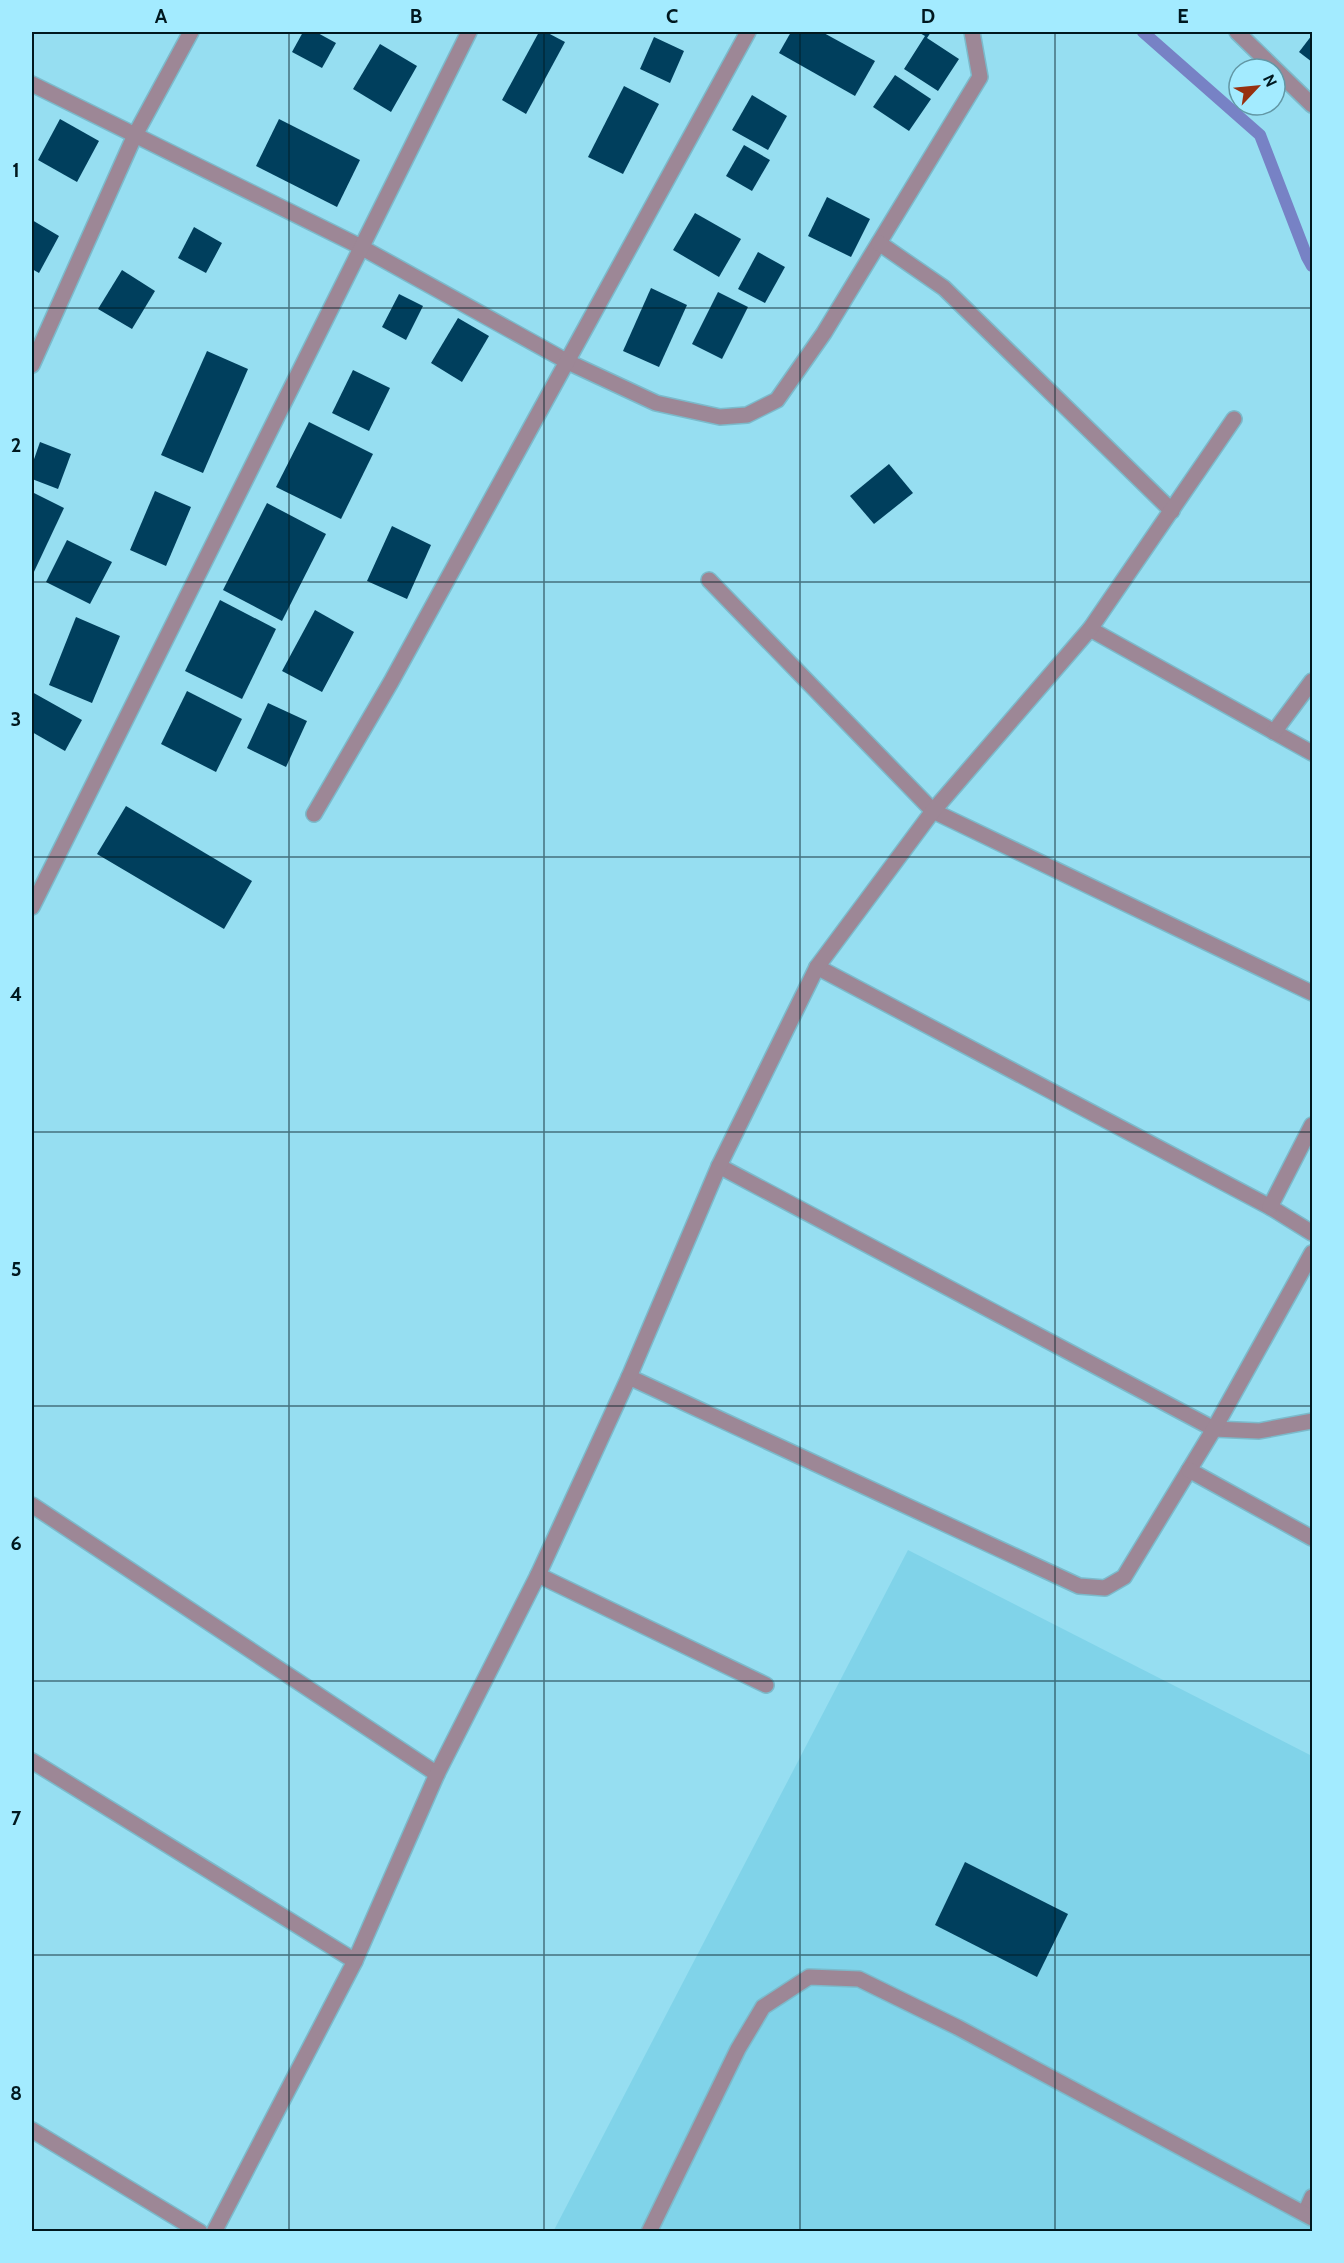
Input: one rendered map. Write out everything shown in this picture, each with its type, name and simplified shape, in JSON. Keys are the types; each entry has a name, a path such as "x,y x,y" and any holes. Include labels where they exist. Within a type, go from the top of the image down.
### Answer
{"street":[{"path":"32,365 135,135 191,32"},
{"path":"32,907 359,246 469,32"},
{"path":"314,814 391,682 747,32"},
{"path":"32,84 359,246 568,362 656,403 720,417 747,415 777,400 824,333 980,76 972,32"},
{"path":"1237,32 1312,105"},
{"path":"879,243 944,288 1172,511"},
{"path":"213,2232 355,1961 437,1774 538,1575 629,1377 719,1166 817,967 933,811 1090,629 1234,419"},
{"path":"709,580 933,811 1312,993"},
{"path":"1090,629 1312,753"},
{"path":"1274,732 1312,681"},
{"path":"817,967 1270,1207 1312,1233"},
{"path":"1270,1207 1312,1125"},
{"path":"719,1166 1214,1429 1259,1431 1312,1421"},
{"path":"629,1377 1079,1586 1105,1588 1124,1577 1214,1429 1312,1253"},
{"path":"1189,1470 1312,1538"},
{"path":"32,1505 437,1774"},
{"path":"538,1575 766,1685"},
{"path":"32,1761 355,1961"},
{"path":"649,2232 738,2049 763,2007 809,1977 859,1979 957,2027 1309,2216 1312,2197"},
{"path":"32,2130 200,2232"}],"shaded area":[{"path":"908,1550 1312,1756 1312,2231 553,2232"}],"building":[{"path":"303,32 316,32 336,43 322,68 292,52"},
{"path":"539,32 546,32 565,42 526,114 502,100"},
{"path":"791,32 822,32 875,61 855,96 779,53"},
{"path":"918,32 931,32 927,38 959,59 938,91 904,69 925,36"},
{"path":"1312,35 1312,62 1299,52"},
{"path":"654,37 684,51 670,83 640,69"},
{"path":"380,44 417,66 391,112 353,89"},
{"path":"895,75 931,99 909,131 873,107"},
{"path":"624,86 659,104 623,174 588,157"},
{"path":"752,95 787,116 768,150 732,130"},
{"path":"60,119 99,141 77,182 38,160"},
{"path":"279,119 360,160 337,207 256,166"},
{"path":"744,145 770,160 752,191 726,176"},
{"path":"827,197 870,219 851,257 808,236"},
{"path":"695,213 741,239 719,277 673,250"},
{"path":"32,220 59,236 39,273 32,269"},
{"path":"194,227 222,243 206,273 178,258"},
{"path":"758,252 785,267 765,303 738,289"},
{"path":"122,270 155,291 132,329 98,309"},
{"path":"651,288 687,305 659,367 623,351"},
{"path":"718,292 748,307 722,359 692,344"},
{"path":"399,294 423,306 406,340 382,327"},
{"path":"458,318 489,336 462,382 431,363"},
{"path":"207,351 248,369 203,473 161,455"},
{"path":"353,370 390,388 369,431 332,413"},
{"path":"309,422 373,454 341,519 276,487"},
{"path":"40,442 71,454 58,489 32,479 32,465"},
{"path":"889,464 913,493 874,524 850,496"},
{"path":"155,491 191,507 166,566 130,550"},
{"path":"32,492 64,508 32,576"},
{"path":"267,503 326,534 282,621 223,590"},
{"path":"392,526 431,545 407,599 367,581"},
{"path":"67,540 112,562 90,604 46,582"},
{"path":"220,600 276,629 242,699 185,671"},
{"path":"315,610 354,632 322,692 282,671"},
{"path":"76,617 120,636 92,703 49,685"},
{"path":"187,691 242,719 216,772 161,744"},
{"path":"32,692 82,720 65,751 32,732"},
{"path":"268,703 307,721 286,767 247,748"},
{"path":"126,806 252,881 224,929 97,854"},
{"path":"965,1862 1068,1914 1037,1977 935,1925"}],"waterway":[{"path":"1143,32 1260,135 1312,266"}]}
